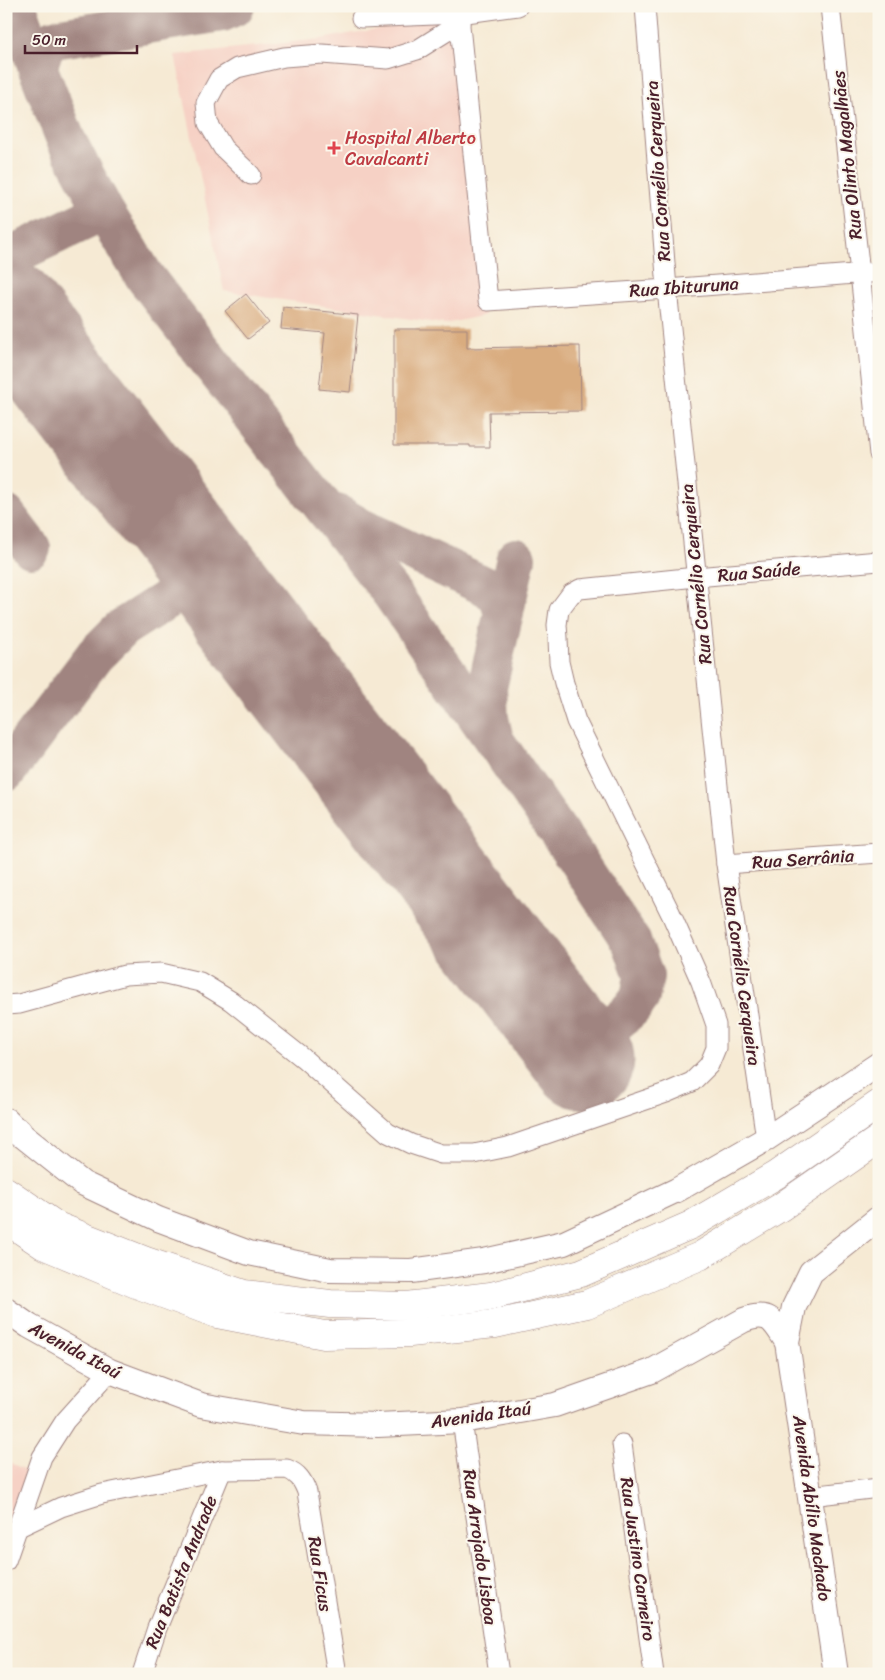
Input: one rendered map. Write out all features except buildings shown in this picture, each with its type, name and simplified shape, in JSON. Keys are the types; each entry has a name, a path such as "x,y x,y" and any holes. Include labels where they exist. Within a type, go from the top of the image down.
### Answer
{"highway":[{"path":"6,1191 57,1226 146,1261 244,1294 330,1304 406,1306 491,1296 581,1273 691,1226 776,1175 879,1104"},
{"path":"6,1220 43,1245 136,1284 217,1314 324,1335 420,1332 496,1324 587,1304 700,1256 781,1207 879,1139"}],"main road":[{"path":"10,1126 82,1183 158,1220 249,1253 330,1270 411,1271 484,1261 564,1243 677,1190 766,1139 879,1064"},
{"path":"787,1342 794,1307 812,1272 879,1218"},
{"name":"Avenida Itaú","path":"6,1310 28,1326 110,1371 201,1405 304,1423 378,1424 462,1421 555,1404 652,1370 756,1315 767,1317 777,1326 787,1342"},
{"name":"Avenida Abílio Machado","path":"787,1342 836,1674"}],"street":[{"path":"361,18 459,14 518,6"},
{"name":"Rua Cornélio Cerqueira","path":"645,6 667,289 726,864 766,1139"},
{"name":"Rua Olinto Magalhães","path":"830,6 870,272 879,454"},
{"path":"251,175 223,148 208,123 206,103 219,79 237,68 284,57 322,54 388,59 417,50 459,14"},
{"name":"Rua Ibituruna","path":"459,14 488,301 667,289 870,272"},
{"name":"Rua Saúde","path":"6,1005 19,1004 125,975 160,973 200,982 231,1001 303,1058 388,1133 441,1154 474,1154 508,1147 666,1093 692,1082 709,1065 716,1048 716,1025 701,982 671,914 576,721 559,662 557,624 560,610 571,594 580,589 696,577 879,562"},
{"name":"Rua Serrânia","path":"726,864 879,853"},
{"path":"6,1561 42,1457 65,1421 110,1371"},
{"name":"Rua Arrojado Lisboa","path":"462,1421 499,1674"},
{"name":"Rua Justino Carneiro","path":"622,1444 654,1674"},
{"name":"Rua Ficus","path":"222,1470 287,1469 299,1476 307,1492 337,1674"},
{"path":"17,1528 61,1507 102,1494 222,1470"},
{"name":"Rua Batista Andrade","path":"142,1674 157,1628 222,1470"},
{"path":"810,1496 879,1488"}],"shaded area":[{"name":"Hospital Alberto Cavalcanti","path":"459,14 488,301 485,315 445,324 224,291 175,55 321,39"},
{"path":"6,1461 34,1474 6,1556"}],"taxiway":[{"path":"17,6 38,69 66,140 104,211 145,277 392,594 572,852 632,943 644,976 640,997 631,1009 600,1036 576,1048"},
{"path":"38,69 43,52 54,39 222,12 235,6"},
{"path":"6,258 88,219 95,211 98,200"},
{"path":"337,514 359,527 489,588 499,598 504,614"},
{"path":"6,515 31,548"},
{"path":"493,736 489,718 487,688 516,558"},
{"path":"6,772 95,655 122,628 194,582 202,562"}],"runway":[{"path":"6,308 584,1059"}],"place":[{"name":"Hospital Alberto Cavalcanti","path":"334,148"}]}
